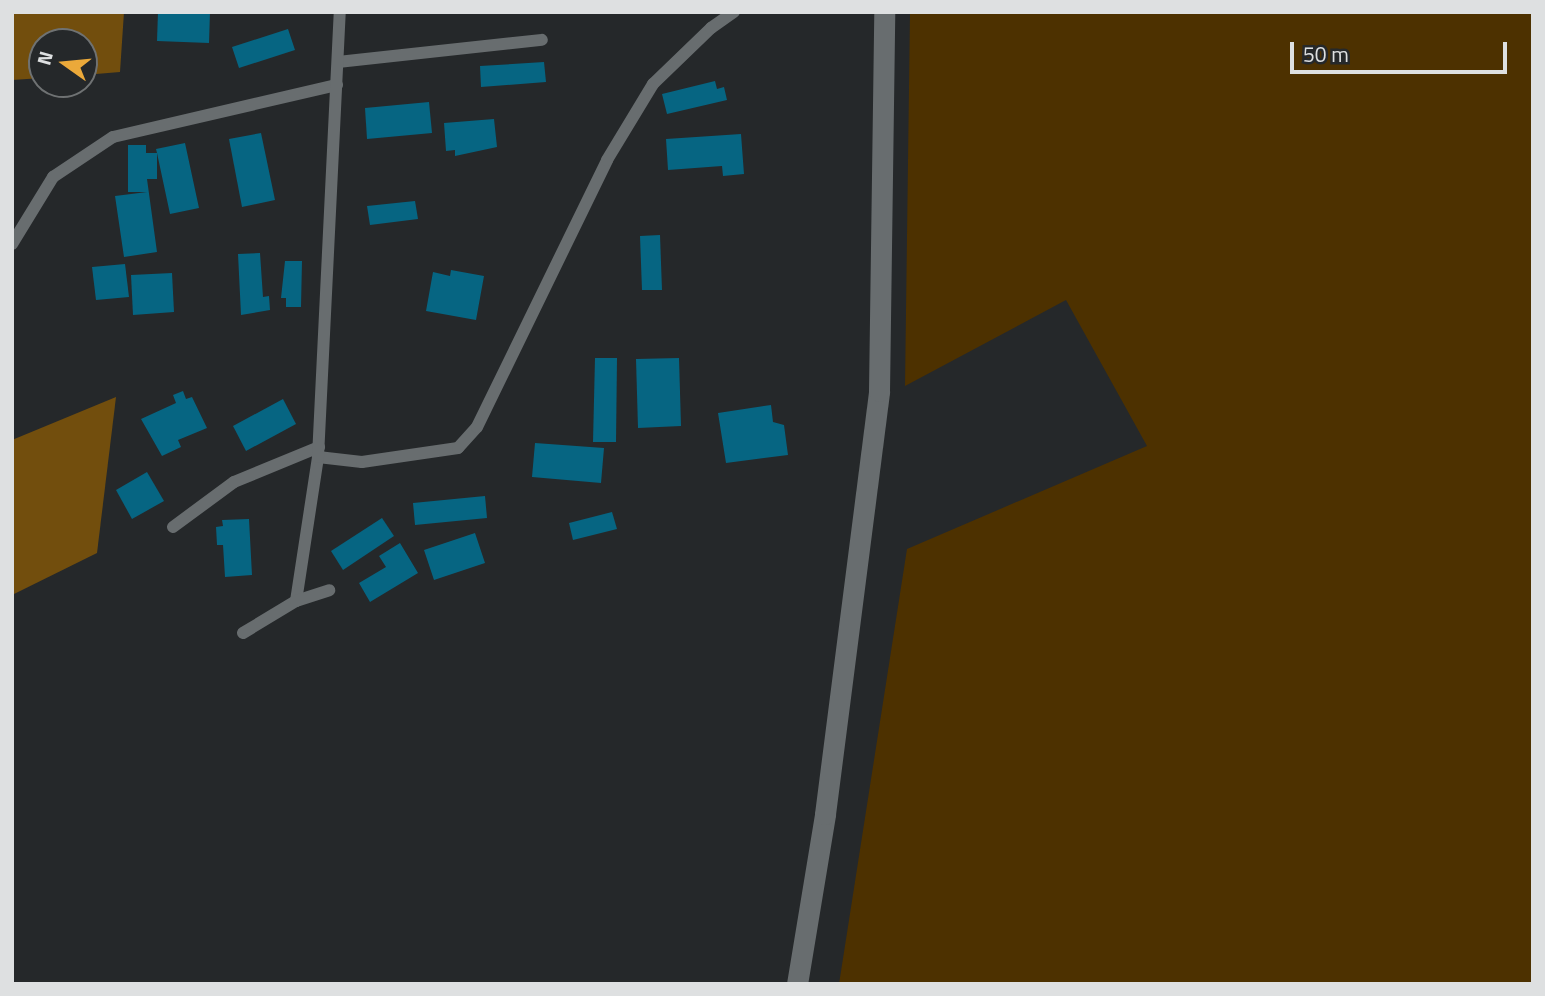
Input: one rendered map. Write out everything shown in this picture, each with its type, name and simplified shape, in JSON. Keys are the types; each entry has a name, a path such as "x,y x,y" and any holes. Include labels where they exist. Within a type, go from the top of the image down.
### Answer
{"main road":[{"path":"797,984 825,814 879,391 884,12"}],"lane":[{"path":"296,601 318,452 341,12"},
{"path":"173,527 234,482 318,452 362,462 458,448 483,415 607,160 653,84 711,28 734,12"},
{"path":"338,62 542,40"},
{"path":"12,244 53,177 113,137 337,86"},
{"path":"243,633 296,601 329,590"}],"shaded area":[{"path":"12,12 124,12 120,72 98,74 98,28 28,28 28,79 12,80"},
{"path":"910,12 1533,12 1533,984 839,984 907,549 1147,446 1066,300 905,386"},
{"path":"116,397 97,553 12,595 12,440"}],"building":[{"path":"158,12 210,12 209,43 157,41"},
{"path":"288,29 295,50 239,68 232,47"},
{"path":"544,62 546,82 481,87 480,66"},
{"path":"715,81 717,89 724,87 727,100 667,114 662,94"},
{"path":"429,102 432,133 367,139 365,108"},
{"path":"494,119 497,147 455,156 455,150 446,151 444,123"},
{"path":"261,133 275,200 242,207 229,139"},
{"path":"741,134 744,174 723,176 722,166 668,170 666,139"},
{"path":"185,143 199,208 170,214 156,149"},
{"path":"128,145 146,145 146,153 157,153 157,179 147,179 157,252 124,257 115,196 147,192 128,192"},
{"path":"415,201 418,219 370,225 367,206"},
{"path":"660,235 662,290 642,290 640,236"},
{"path":"260,253 263,297 269,296 270,310 241,315 238,254"},
{"path":"285,261 302,261 301,307 286,307 286,298 281,298"},
{"path":"125,264 129,297 96,300 92,267"},
{"path":"451,270 484,276 476,320 426,311 433,272 450,276"},
{"path":"172,273 174,312 133,315 131,275"},
{"path":"595,358 617,358 616,442 593,442"},
{"path":"679,358 681,426 638,428 636,359"},
{"path":"183,391 186,399 192,397 207,428 178,440 181,447 162,456 141,419 176,403 173,395"},
{"path":"283,399 296,424 246,451 233,426"},
{"path":"771,405 773,422 784,425 788,455 726,463 718,413"},
{"path":"535,443 604,448 601,483 532,477"},
{"path":"147,472 164,501 132,519 116,490"},
{"path":"485,496 487,518 415,525 413,503"},
{"path":"612,512 617,529 573,540 569,523"},
{"path":"382,518 394,536 343,570 331,551"},
{"path":"249,519 252,575 225,577 223,545 217,545 216,527 223,526 222,520"},
{"path":"475,533 485,563 434,580 424,550"},
{"path":"400,543 418,573 370,602 359,583 386,567 379,556"}]}
